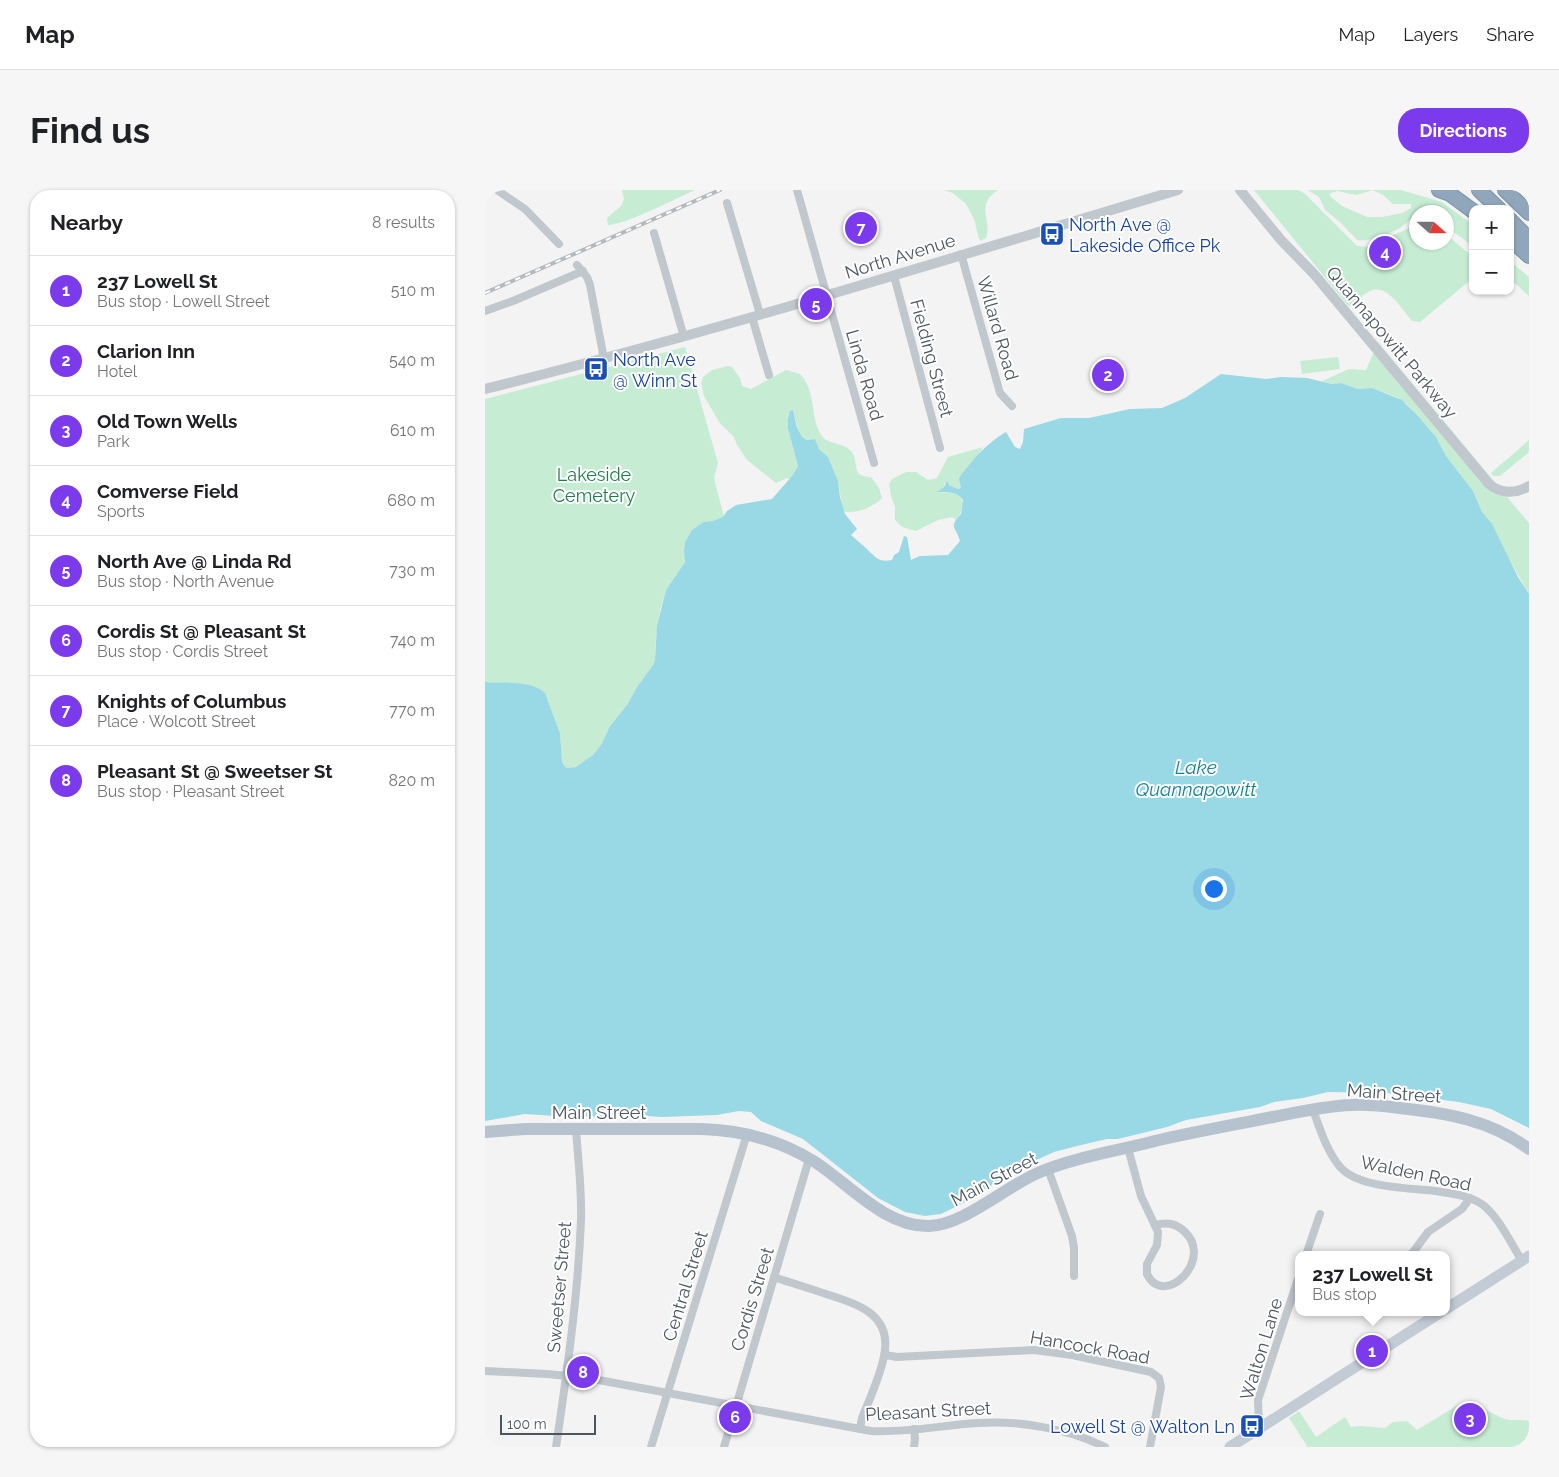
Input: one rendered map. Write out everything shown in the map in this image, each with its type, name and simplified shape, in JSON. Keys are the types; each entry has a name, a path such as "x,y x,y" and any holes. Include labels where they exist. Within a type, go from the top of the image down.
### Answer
{"highway":[{"path":"1439,190 1450,194 1469,208"},
{"path":"1479,190 1495,205"},
{"path":"1505,190 1529,213"},
{"path":"1514,224 1529,239"},
{"path":"1514,243 1529,256"}],"main road":[{"name":"Main Street","path":"485,1132 576,1129 713,1130 747,1134 774,1142 809,1159 873,1206 902,1220 924,1226 939,1225 954,1220 1019,1182 1048,1169 1202,1130 1351,1105 1369,1105 1468,1118 1495,1128 1529,1148"},
{"path":"1450,1306 1525,1259"},
{"path":"1230,1447 1435,1316"}],"street":[{"path":"497,190 525,209 559,244"},
{"name":"Linda Road","path":"797,190 874,463"},
{"name":"North Avenue","path":"485,389 684,337 1178,190"},
{"name":"Quannapowitt Parkway","path":"1240,190 1281,240 1314,274 1489,484 1497,490 1507,492 1517,491 1529,486"},
{"path":"727,203 769,375"},
{"path":"654,233 684,337"},
{"name":"Willard Road","path":"961,254 1000,393 1012,406"},
{"path":"485,311 513,301 580,268 591,285 605,359"},
{"name":"Fielding Street","path":"894,276 940,448"},
{"name":"Walden Road","path":"1313,1110 1333,1156 1343,1170 1354,1178 1366,1182 1457,1194 1470,1198 1483,1205 1492,1214 1525,1259"},
{"name":"Sweetser Street","path":"557,1447 576,1302 581,1220 576,1129"},
{"name":"Central Street","path":"651,1447 747,1134"},
{"path":"1128,1148 1141,1196 1158,1232 1158,1242 1147,1264 1147,1274 1155,1284 1167,1286 1177,1282 1187,1274 1192,1264 1193,1250 1189,1238 1181,1228 1172,1224 1155,1225"},
{"name":"Cordis Street","path":"723,1447 809,1159"},
{"path":"1048,1169 1075,1248 1074,1276"},
{"path":"1414,1251 1428,1232 1462,1209 1470,1198"},
{"path":"1307,1251 1320,1214"},
{"path":"774,1277 848,1300 866,1308 877,1319 885,1339 885,1355 862,1418 860,1429"},
{"name":"Walton Lane","path":"1259,1428 1258,1400 1295,1288"},
{"name":"Hancock Road","path":"885,1355 897,1357 998,1350 1034,1350 1072,1355 1151,1372 1159,1378 1161,1387 1150,1447"},
{"name":"Pleasant Street","path":"485,1371 566,1375 860,1429 882,1431 979,1423 1012,1423 1075,1436 1105,1447"},
{"path":"914,1429 914,1447"}],"green space":[{"path":"622,190 695,190 626,221 608,225 607,218 621,206 624,199"},
{"path":"943,190 998,190 987,202 988,231 986,238 981,241 979,239 974,219 966,204 953,193"},
{"path":"1254,190 1298,190 1304,193 1357,246 1368,247 1409,228 1409,250 1454,250 1454,241 1469,254 1469,281 1420,322 1412,321 1390,295 1379,290 1366,293 1349,307"},
{"path":"1308,190 1373,190 1356,195 1337,191 1329,194 1342,206 1367,217 1382,217 1402,213 1409,209 1409,220 1385,235 1361,241 1357,240 1340,222 1325,210 1319,197"},
{"path":"1373,190 1401,190 1442,202 1446,205 1393,204 1383,195"},
{"path":"1454,211 1469,222 1469,244 1454,233"},
{"path":"1514,264 1529,277 1529,296 1514,283"},
{"path":"1378,342 1529,523 1529,594 1482,512 1473,491 1446,456 1436,437 1407,404 1396,397 1372,388 1358,389 1341,383 1332,384 1322,381 1349,369 1366,370"},
{"name":"Lakeside Cemetery","path":"685,347 718,463 714,478 724,517 692,530 685,542 685,562 666,590 660,611 653,665 627,705 610,726 601,745 593,755 576,767 566,768 562,762 560,733 548,700 527,684 485,682 485,399"},
{"path":"1338,357 1340,369 1302,374 1300,361"},
{"path":"728,366 732,367 740,378 742,386 751,389 786,370 800,374 805,380 811,395 815,420 821,435 828,441 842,445 850,450 854,456 859,473 862,476 872,478 879,488 882,498 864,509 853,512 843,511 838,481 828,457 819,449 815,439 807,440 799,433 793,410 789,415 788,429 798,466 790,479 787,478 776,483 747,460 734,437 719,422 704,396 701,383 703,377 712,370"},
{"path":"1529,440 1529,452 1500,476 1493,476 1491,473"},
{"path":"983,447 964,471 961,488 958,489 945,483 944,487 938,492 955,493 961,497 961,511 955,520 953,517 938,520 916,531 902,527 895,520 895,507 889,484 892,479 906,472 916,472 928,480 937,478 948,457"},
{"path":"1463,1402 1505,1419 1529,1421 1529,1447 1306,1447 1289,1418 1299,1411 1316,1437 1345,1417 1351,1427 1385,1428 1393,1422 1407,1421 1417,1430"}],"water":[{"name":"Lake Quannapowitt","path":"1221,374 1266,379 1281,377 1307,378 1332,384 1341,383 1358,389 1372,388 1402,400 1436,437 1446,456 1473,491 1482,512 1492,524 1518,577 1529,594 1529,1128 1491,1109 1459,1102 1387,1093 1328,1092 1274,1102 1260,1107 1186,1120 1167,1127 1118,1139 1107,1139 1054,1152 1017,1169 965,1202 941,1214 925,1216 905,1212 878,1198 803,1139 761,1121 751,1112 739,1111 717,1115 662,1117 620,1114 605,1117 525,1114 485,1121 485,682 524,684 545,693 560,733 562,762 566,768 576,767 593,755 601,745 610,726 627,705 653,665 657,626 666,590 685,562 685,542 692,530 704,522 723,517 727,511 736,505 772,499 798,466 788,429 790,411 793,410 797,427 803,437 807,440 815,439 819,449 828,457 838,481 845,514 857,529 851,535 875,557 884,561 892,560 894,555 899,552 904,536 907,537 911,560 920,556 948,555 960,541 954,525 961,514 963,500 954,493 937,492 944,487 947,481 949,485 958,489 961,488 959,479 961,475 976,457 999,436 1006,432 1015,447 1020,449 1023,442 1024,429 1061,418 1089,418 1130,409 1162,408 1185,398"}],"railway":[{"path":"485,293 720,190"}],"place":[{"name":"Knights of Columbus","path":"861,228"},
{"name":"North Ave @ Lakeside Office Pk","path":"1052,234"},
{"name":"Comverse Field","path":"1385,252"},
{"name":"North Ave @ Linda Rd","path":"816,304"},
{"name":"North Ave @ Winn St","path":"596,369"},
{"name":"Clarion Inn","path":"1108,375"},
{"name":"237 Lowell St","path":"1372,1351"},
{"name":"Pleasant St @ Sweetser St","path":"583,1372"},
{"name":"Cordis St @ Pleasant St","path":"735,1417"},
{"name":"Old Town Wells","path":"1470,1419"},
{"name":"Lowell St @ Walton Ln","path":"1252,1426"}]}
